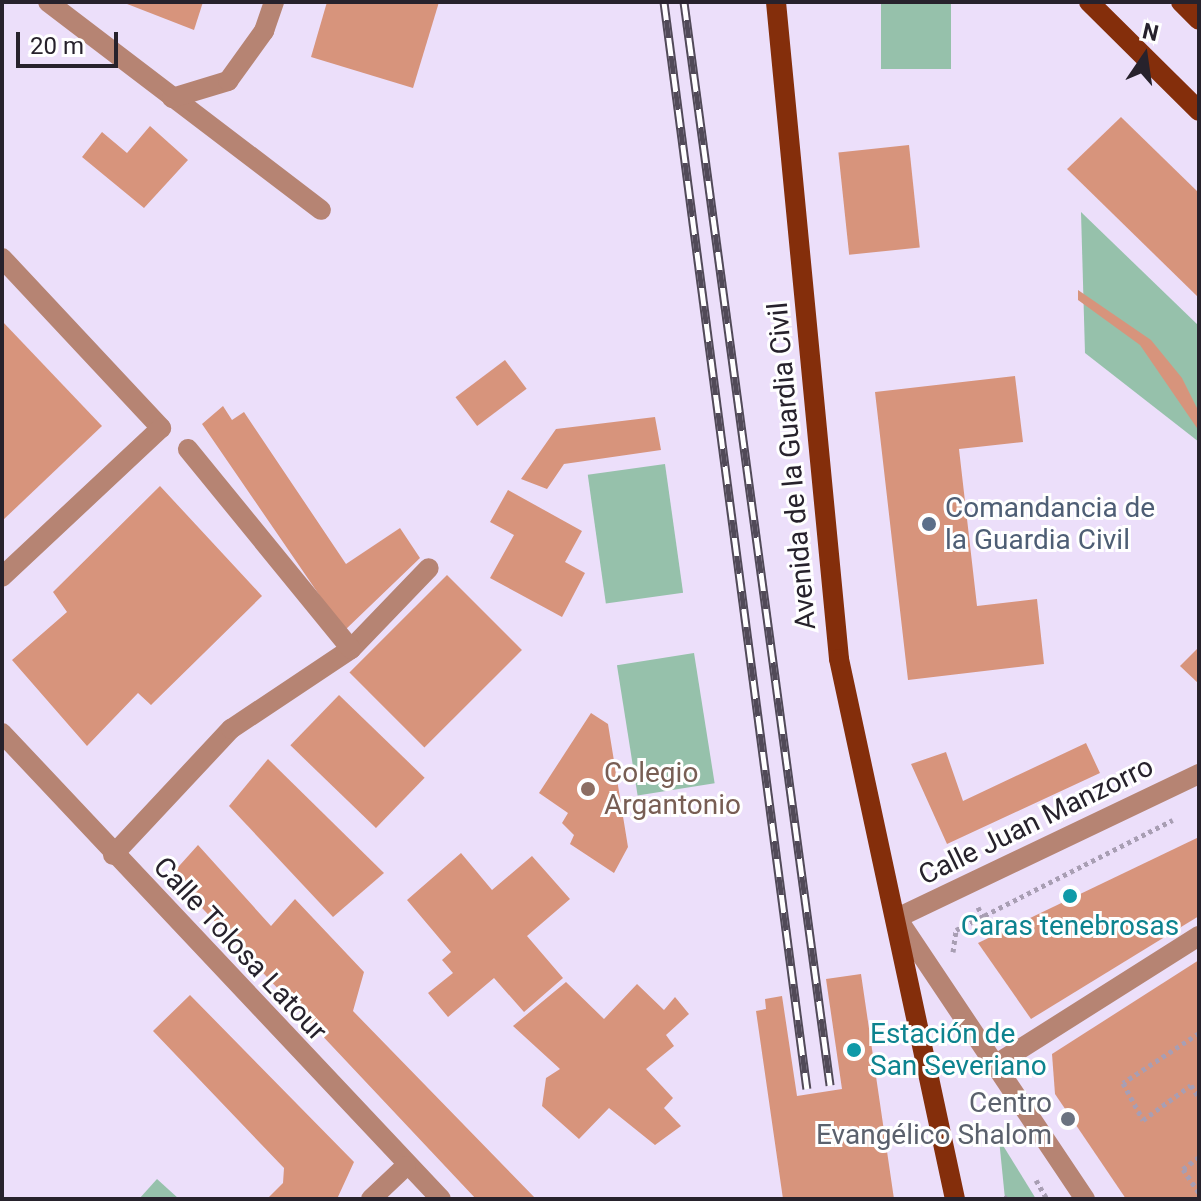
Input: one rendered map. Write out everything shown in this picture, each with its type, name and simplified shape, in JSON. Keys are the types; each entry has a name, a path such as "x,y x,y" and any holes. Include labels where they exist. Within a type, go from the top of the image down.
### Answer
{"main road":[{"name":"Avenida de la Guardia Civil","path":"776,2 839,659 955,1199"},
{"path":"1089,2 1199,111"},
{"path":"1181,2 1199,20"}],"street":[{"path":"48,2 321,210"},
{"path":"172,98 228,81 264,31 274,2"},
{"path":"2,258 161,428 2,577"},
{"path":"188,449 351,649"},
{"path":"113,855 231,729 351,649 429,568"},
{"name":"Calle Tolosa Latour","path":"2,733 113,855 406,1166 441,1199"},
{"name":"Calle Juan Manzorro","path":"897,918 1199,774"},
{"path":"897,918 998,1063 1085,1199"},
{"path":"998,1063 1199,936"},
{"path":"371,1199 406,1166"}],"path":[{"path":"951,960 956,930 1185,814"},
{"path":"1199,1033 1123,1083 1143,1120 1191,1085 1199,1098"},
{"path":"1199,1157 1183,1169 1199,1193"},
{"path":"1032,1174 1047,1199"}],"green space":[{"path":"881,2 951,2 951,69 881,69"},
{"path":"1081,212 1199,326 1199,442 1085,353"},
{"path":"665,464 683,593 606,604 588,475"},
{"path":"694,653 715,783 638,796 617,665"},
{"path":"999,1139 1036,1199 1005,1199"},
{"path":"157,1179 179,1199 139,1199"}],"building":[{"path":"122,2 203,2 194,30"},
{"path":"327,2 439,2 413,88 311,57"},
{"path":"1121,117 1199,193 1199,298 1067,169"},
{"path":"150,126 188,160 144,208 82,157 102,132 127,153"},
{"path":"909,145 920,247 849,255 838,152"},
{"path":"1078,290 1151,340 1182,378 1199,412 1199,431 1140,345 1078,300"},
{"path":"2,321 102,426 2,521"},
{"path":"505,360 527,389 477,426 455,397"},
{"name":"Comandancia de la Guardia Civil","path":"1015,376 1023,442 959,449 977,606 1037,599 1044,664 908,680 875,392"},
{"path":"223,406 232,420 244,412 346,564 400,528 420,558 344,631 202,424"},
{"path":"655,417 661,450 564,464 547,489 521,479 556,429"},
{"path":"160,486 262,596 151,705 138,693 87,746 12,660 67,612 53,592"},
{"path":"508,490 582,531 565,562 585,573 562,617 490,578 514,535 490,522"},
{"path":"447,575 522,650 424,748 349,673"},
{"path":"1199,647 1199,684 1180,666"},
{"path":"339,695 425,778 376,828 290,745"},
{"path":"591,713 608,724 628,847 614,873 570,844 574,835 562,823 568,813 539,793"},
{"path":"1086,743 1100,773 947,844 911,764 946,752 963,801"},
{"path":"268,759 384,873 333,917 229,806"},
{"path":"1199,837 1199,916 1031,1019 978,943"},
{"path":"198,845 271,926 295,899 364,972 353,1011 536,1199 476,1199 171,875"},
{"path":"461,853 492,890 532,856 570,899 527,936 563,978 524,1012 494,978 448,1017 428,993 453,973 442,960 451,952 407,900"},
{"path":"1199,960 1199,1199 1126,1199 1055,1094 1052,1054"},
{"name":"Estación de San Severiano","path":"861,974 894,1199 783,1199 756,1011 766,1009 765,999 782,996 797,1096 842,1089 826,979"},
{"path":"566,982 604,1019 637,984 664,1010 675,997 689,1014 666,1035 674,1046 646,1069 673,1098 664,1108 681,1126 655,1145 609,1108 579,1139 542,1106 546,1078 560,1069 513,1026"},
{"path":"190,995 354,1162 337,1199 267,1199 283,1183 284,1168 153,1031"}],"railway":[{"path":"664,2 807,1089"},
{"path":"684,2 830,1085"}],"place":[{"name":"Comandancia de la Guardia Civil","path":"929,524"},
{"name":"Colegio Argantonio","path":"588,789"},
{"name":"Caras tenebrosas","path":"1070,896"},
{"name":"Estación de San Severiano","path":"854,1050"},
{"name":"Centro Evangélico Shalom","path":"1068,1119"}]}
